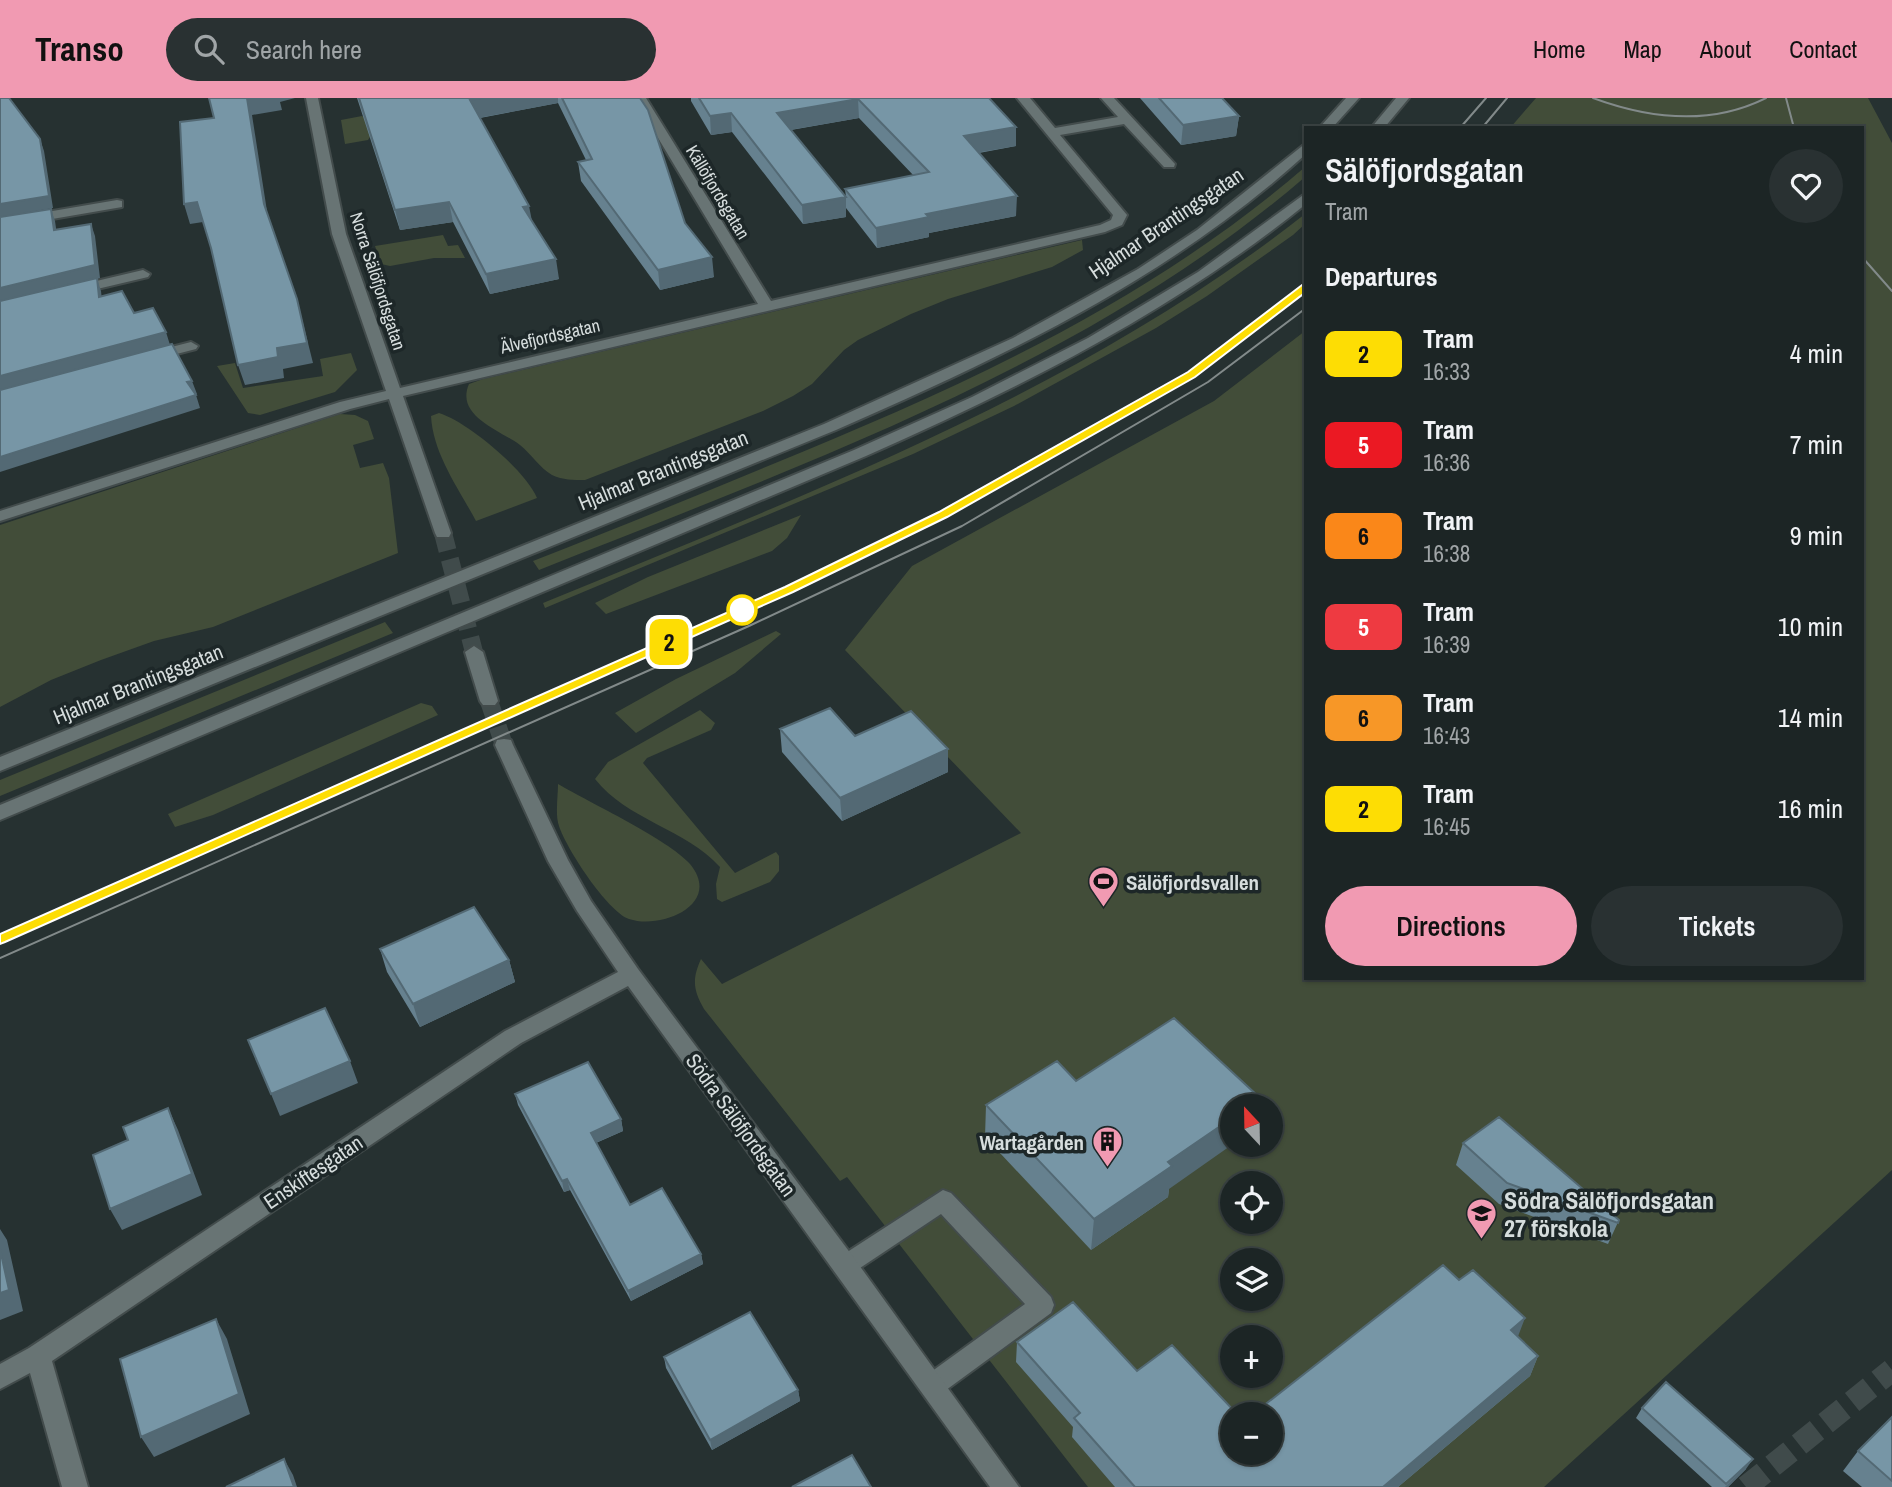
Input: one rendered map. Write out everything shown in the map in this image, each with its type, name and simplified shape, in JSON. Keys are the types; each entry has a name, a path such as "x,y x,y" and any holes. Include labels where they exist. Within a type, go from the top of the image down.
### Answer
{"street":[{"name":"Norra Sälöfjordsgatan","path":"312,98 339,234 396,393"},
{"name":"Källöfjordsgatan","path":"640,98 766,305"},
{"path":"1023,98 1052,132 1126,120"},
{"path":"1107,98 1169,164"},
{"path":"1327,126 1353,98"},
{"path":"1379,126 1403,98"},
{"name":"Älvefjordsgatan","path":"0,516 345,405 1105,228 1117,222 1120,215 1052,132"},
{"name":"Hjalmar Brantingsgatan","path":"0,764 830,427 954,372 1077,309 1168,253 1237,205 1304,149"},
{"path":"0,813 860,453 985,397 1167,298 1245,245 1304,199"},
{"path":"0,225 117,204"},
{"path":"65,293 143,274"},
{"path":"140,360 191,346"},
{"path":"396,393 443,533"},
{"path":"474,652 489,701"},
{"name":"Södra Sälöfjordsgatan","path":"504,745 558,861 584,906 631,975 1006,1487"},
{"name":"Enskiftesgatan","path":"0,1377 38,1356 513,1037 631,975"},
{"path":"846,1265 943,1200 1042,1305 933,1385"},
{"path":"38,1356 75,1487"}],"green space":[{"name":"Sälöfjordsvallen","path":"1536,98 1868,98 1892,143 1892,1170 1544,1487 1088,1487 847,1177 840,1181 704,1009 696,990 695,979 701,959 722,984 1021,833 845,650 912,566 1214,401 1304,332 1304,980 1864,980 1864,126 1512,126"},
{"path":"362,116 369,119 374,131 368,140 345,144 341,120"},
{"path":"1304,168 1304,178 1221,243 1131,303 1037,356 840,449 739,491 539,570 533,561 844,435 983,372 1118,300 1183,260"},
{"path":"1304,215 1304,225 1293,235 1207,296 1156,328 1014,406 913,454 545,608 543,603 841,479 1034,387 1128,335 1218,277"},
{"path":"443,235 448,246 458,245 465,258 434,258 390,266 381,264 375,246"},
{"path":"1082,240 1083,250 1052,267 948,299 858,340 844,350 812,384 763,411 585,480 564,479 552,475 520,445 482,421 468,405 466,395 469,384 483,379"},
{"path":"351,353 357,370 335,392 260,415 248,413 217,366 235,363 243,388 323,376 320,359"},
{"path":"439,413 465,426 494,448 521,474 537,498 476,521 436,444 431,416"},
{"path":"340,414 355,415 368,421 374,439 353,445 360,468 383,463 389,478 398,553 213,627 154,641 101,660 51,680 0,707 0,525"},
{"path":"801,515 787,538 772,551 606,614 595,603 648,577"},
{"path":"385,622 393,633 0,796 0,780"},
{"path":"776,631 781,634 735,673 636,733 615,713 676,679"},
{"path":"421,703 432,706 438,715 213,815 175,827 168,814"},
{"path":"700,710 715,723 711,730 647,758 643,763 735,873 776,852 779,856 779,871 770,882 722,902 717,899 716,884 720,867 691,843 623,805 595,779 608,762"},
{"path":"558,784 647,833 679,854 690,864 698,878 699,891 694,902 684,911 657,921 629,919 620,914 588,878 563,836 557,816"}],"building":[{"path":"0,98 9,98 40,139 49,196 0,204"},
{"path":"209,98 247,98 264,204 297,299 307,343 277,348 278,357 238,365 211,248 197,202 184,204 180,122 214,118"},
{"path":"359,98 481,98 470,100 529,206 523,207 556,259 486,274 449,202 395,210"},
{"path":"562,98 640,98 648,110 685,223 712,257 658,270 578,162 592,159"},
{"path":"699,98 989,98 1016,127 964,136 1017,196 926,214 929,217 876,228 845,189 929,172 858,99 777,113 846,197 802,205 731,113 710,116"},
{"path":"1159,98 1222,98 1239,116 1183,125"},
{"path":"51,209 54,230 91,224 95,265 0,288 0,217"},
{"path":"97,278 99,297 122,291 134,313 153,308 166,332 0,376 0,301"},
{"path":"172,344 192,381 187,382 196,395 0,457 0,390"},
{"path":"830,708 855,736 911,711 948,749 840,798 780,729"},
{"path":"474,907 509,960 413,1004 380,949"},
{"path":"325,1008 350,1061 271,1094 248,1040"},
{"name":"Wartagården","path":"1174,1018 1256,1094 1220,1094 1220,1126 1168,1162 1172,1166 1094,1219 986,1105 1057,1061 1076,1081"},
{"path":"588,1062 621,1119 591,1133 630,1205 662,1188 701,1254 628,1291 567,1179 562,1181 515,1094"},
{"path":"168,1108 192,1174 110,1209 93,1155 128,1140 123,1127"},
{"path":"1499,1117 1619,1220 1618,1223 1507,1183 1463,1143"},
{"path":"0,1249 9,1290 0,1293"},
{"path":"1443,1265 1459,1280 1473,1270 1525,1318 1511,1330 1538,1356 1383,1487 1135,1487 1074,1418 1080,1413 1017,1342 1073,1302 1137,1371 1172,1345 1226,1402 1220,1402 1220,1465 1283,1465 1283,1402 1268,1402"},
{"path":"750,1312 798,1390 710,1440 664,1357"},
{"path":"216,1319 239,1394 141,1437 120,1359"},
{"path":"1666,1382 1753,1459 1726,1484 1642,1408"},
{"path":"1892,1417 1892,1481 1858,1451"},
{"path":"852,1455 871,1487 792,1487"},
{"path":"284,1459 294,1487 226,1487"}],"tunnel":[{"path":"443,533 474,652"},
{"path":"489,701 504,745"},
{"path":"1746,1487 1892,1370"}],"tram line":[{"path":"1462,126 1486,98"},
{"path":"1484,126 1507,98"},
{"path":"1593,98 1636,111 1680,116 1723,113 1766,98"},
{"path":"1786,98 1793,126"},
{"path":"1864,259 1892,291"},
{"path":"0,938 789,589 943,515 1191,375 1304,290"},
{"name":"2","path":"0,938 789,589 943,514 1191,375 1304,290"},
{"path":"0,958 749,626 962,526 1208,382 1304,310"}],"place":[{"name":"Sälöfjordsvallen","path":"1103,909"},
{"name":"Wartagården","path":"1107,1169"},
{"name":"Södra Sälöfjordsgatan 27 förskola","path":"1481,1241"}]}
